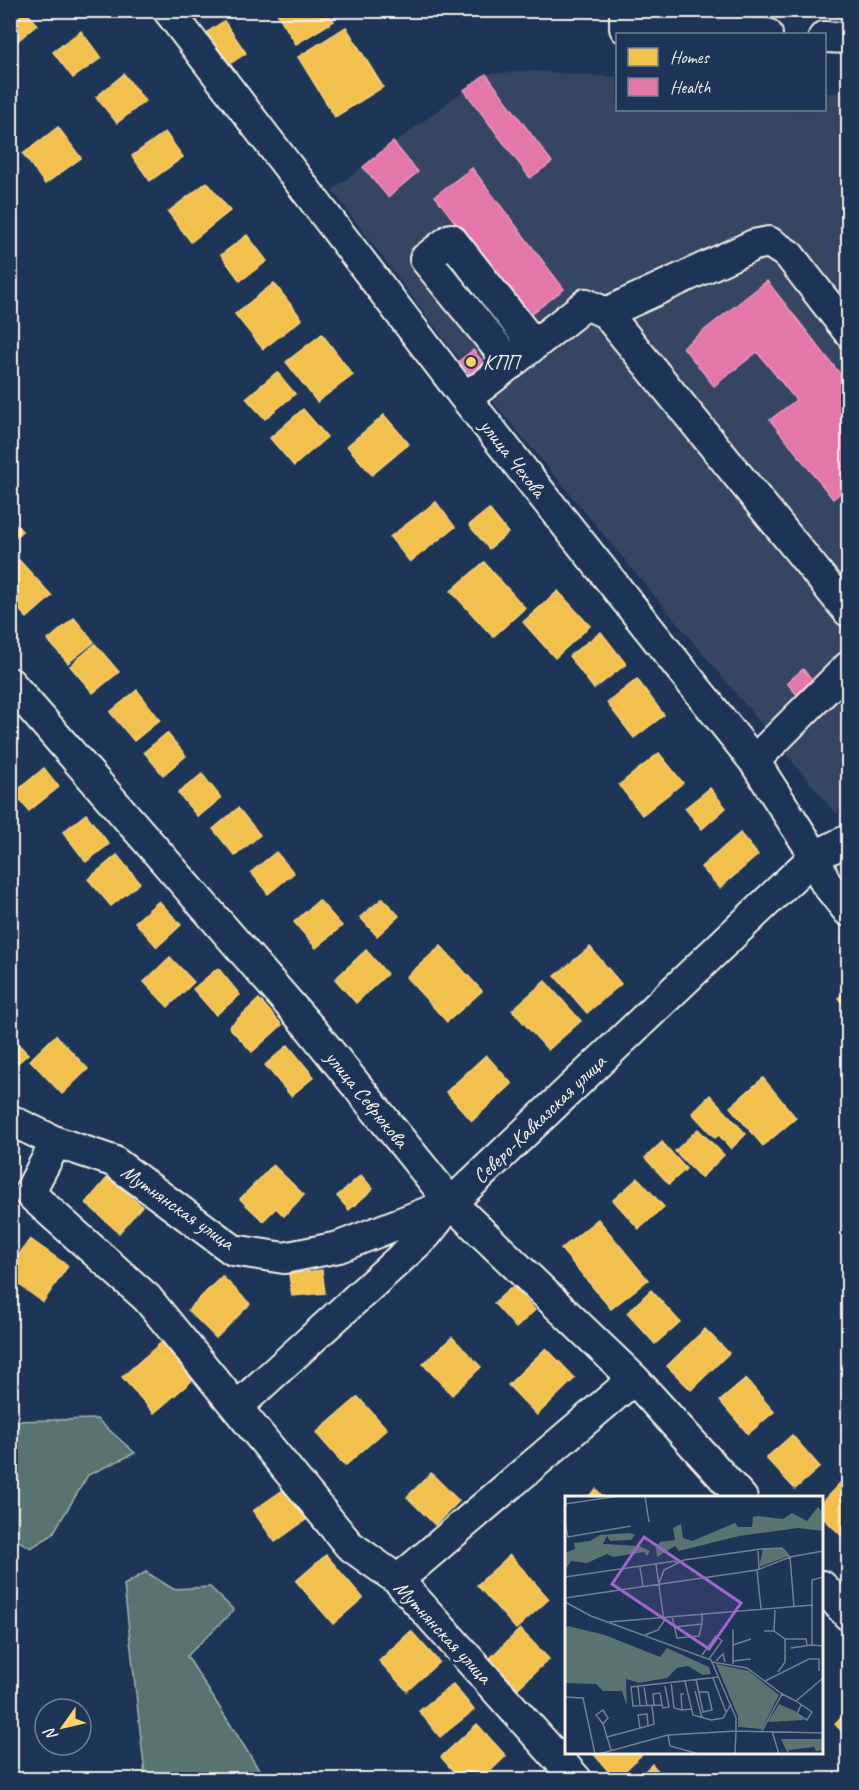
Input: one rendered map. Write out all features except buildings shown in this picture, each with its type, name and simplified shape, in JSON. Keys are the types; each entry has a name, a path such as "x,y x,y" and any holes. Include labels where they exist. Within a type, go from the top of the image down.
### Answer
{"street":[{"name":"улица Чехова","path":"168,10 463,395 754,761 815,856 825,882 849,912"},
{"path":"625,10 625,28 743,33"},
{"path":"826,37 849,38"},
{"path":"511,364 425,259 452,239 534,345"},
{"path":"606,313 754,245 769,242 789,255 849,330"},
{"path":"463,395 481,387 586,304 606,313 849,611"},
{"path":"754,761 849,667"},
{"name":"улица Севрюкова","path":"10,684 311,1029 451,1203 634,1379 741,1496"},
{"name":"Северо-Кавказская улица","path":"237,1407 426,1235 451,1203 815,856 849,840"},
{"name":"Мутнянская улица","path":"10,1120 56,1142 113,1161 233,1250 284,1258 339,1247 451,1203"},
{"name":"Мутнянская улица","path":"56,1142 29,1193 147,1298 349,1545 398,1580 577,1779"},
{"path":"398,1580 634,1379"},
{"path":"823,1587 849,1615"}],"shaded area":[{"path":"533,71 616,77 616,111 826,111 826,93 848,94 848,804 836,814 470,374 332,190 486,74"}],"green space":[{"path":"97,1419 135,1453 88,1475 52,1535 31,1548 11,1537 11,1421"},
{"path":"146,1572 173,1589 210,1587 234,1610 187,1656 256,1765 268,1779 148,1780 145,1775 124,1585"}],"place":[{"name":"КПП","path":"471,362"}]}
